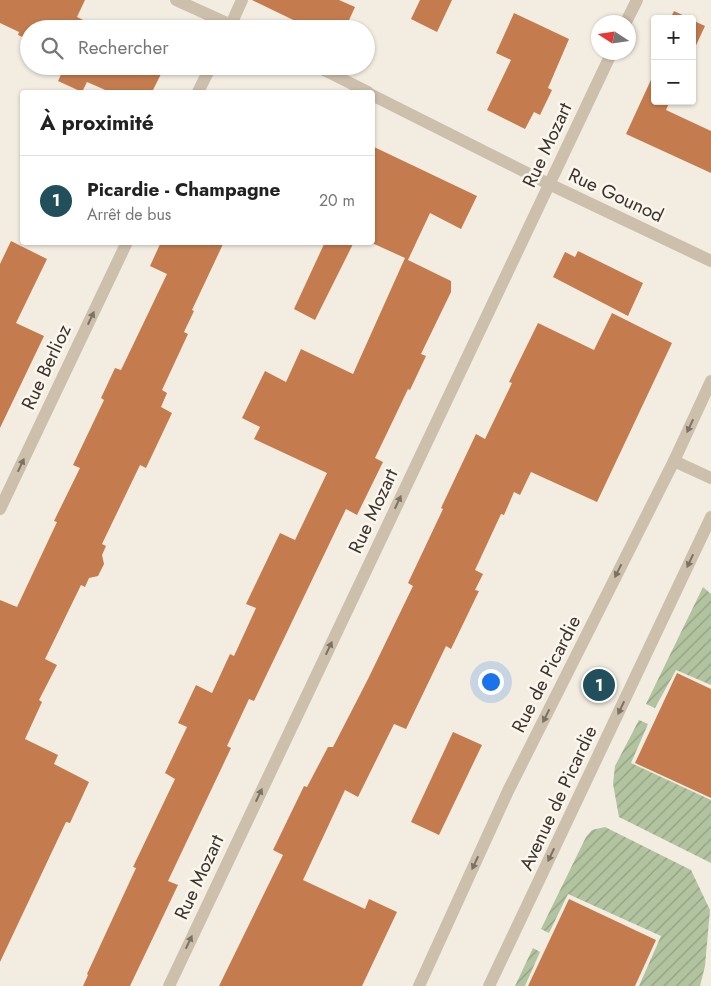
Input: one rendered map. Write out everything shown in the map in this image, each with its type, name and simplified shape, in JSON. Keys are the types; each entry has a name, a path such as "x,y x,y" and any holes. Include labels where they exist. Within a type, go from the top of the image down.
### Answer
{"street":[{"path":"176,0 218,20"},
{"path":"235,20 242,0"},
{"path":"630,15 637,0"},
{"name":"Rue Mozart","path":"168,986 608,60"},
{"path":"199,90 206,75"},
{"path":"334,75 364,90"},
{"name":"Rue Gounod","path":"375,97 549,184 711,261"},
{"name":"Rue Berlioz","path":"0,509 126,245"},
{"name":"Rue de Picardie","path":"419,986 508,791 674,461 711,381"},
{"path":"674,461 711,478"},
{"name":"Avenue de Picardie","path":"489,986 711,517"}],"green space":[{"path":"703,587 711,594 711,685 676,670 655,708 646,704"},
{"path":"639,720 648,724 631,763 711,800 711,863 619,817 613,784 615,766"},
{"path":"605,827 691,870 710,910 705,966 700,986 639,986 661,936 568,894 549,933 541,929 586,837 592,830"},
{"path":"533,948 540,952 525,986 515,986"}],"building":[{"path":"0,0 85,0 77,17 83,20 20,20 20,36 18,35 19,32 0,23"},
{"path":"252,0 339,0 355,7 349,20 293,20"},
{"path":"420,0 452,0 437,32 411,19"},
{"path":"674,11 682,15 672,15"},
{"path":"514,13 569,39 548,88 552,90 540,115 534,112 525,129 487,110 511,60 496,53"},
{"path":"696,22 705,26 696,45"},
{"path":"61,75 160,75 153,90 105,90 87,82 83,90 78,90 58,81"},
{"path":"651,80 651,105 668,105 666,110 711,131 711,173 626,134"},
{"path":"375,147 477,196 461,229 430,213 408,260 451,281 451,292 421,354 426,356 375,458 383,462 357,515 346,509 254,701 249,699 227,746 231,748 168,881 178,885 130,986 83,986 136,868 133,867 175,779 165,773 187,727 178,723 196,685 212,693 230,654 234,656 256,608 246,604 280,533 295,540 327,473 254,439 260,427 242,418 265,371 286,382 301,349 353,374 405,258 375,244"},
{"path":"11,241 47,259 16,323 44,336 0,428 0,264"},
{"path":"160,245 223,245 192,310 194,311 184,332 188,334 162,390 167,393 161,407 172,413 146,468 140,465 102,544 106,546 102,555 104,564 98,576 89,578 85,587 81,585 45,659 57,665 39,700 42,702 25,739 58,755 54,764 89,782 70,823 66,822 0,962 0,600 17,607 57,522 54,521 80,468 73,465 104,400 101,398 115,368 121,370 167,274 150,266"},
{"path":"324,245 352,245 315,320 294,309"},
{"path":"578,251 643,283 628,316 553,277 565,252 575,257"},
{"path":"612,313 672,343 597,502 531,472 520,495 514,492 504,515 501,514 475,570 483,574 475,590 479,591 451,649 446,646 406,729 394,724 358,797 345,790 303,880 365,909 369,899 397,912 362,986 219,986 283,855 273,850 304,786 307,787 328,747 333,747 368,679 413,586 408,583 476,434 485,439 512,383 509,382 538,323 594,350"},
{"path":"677,673 711,689 711,798 635,763"},
{"path":"453,732 482,745 439,835 411,822"},
{"path":"569,899 656,940 635,986 528,986"}],"place":[{"name":"Picardie - Champagne","path":"599,685"}]}
